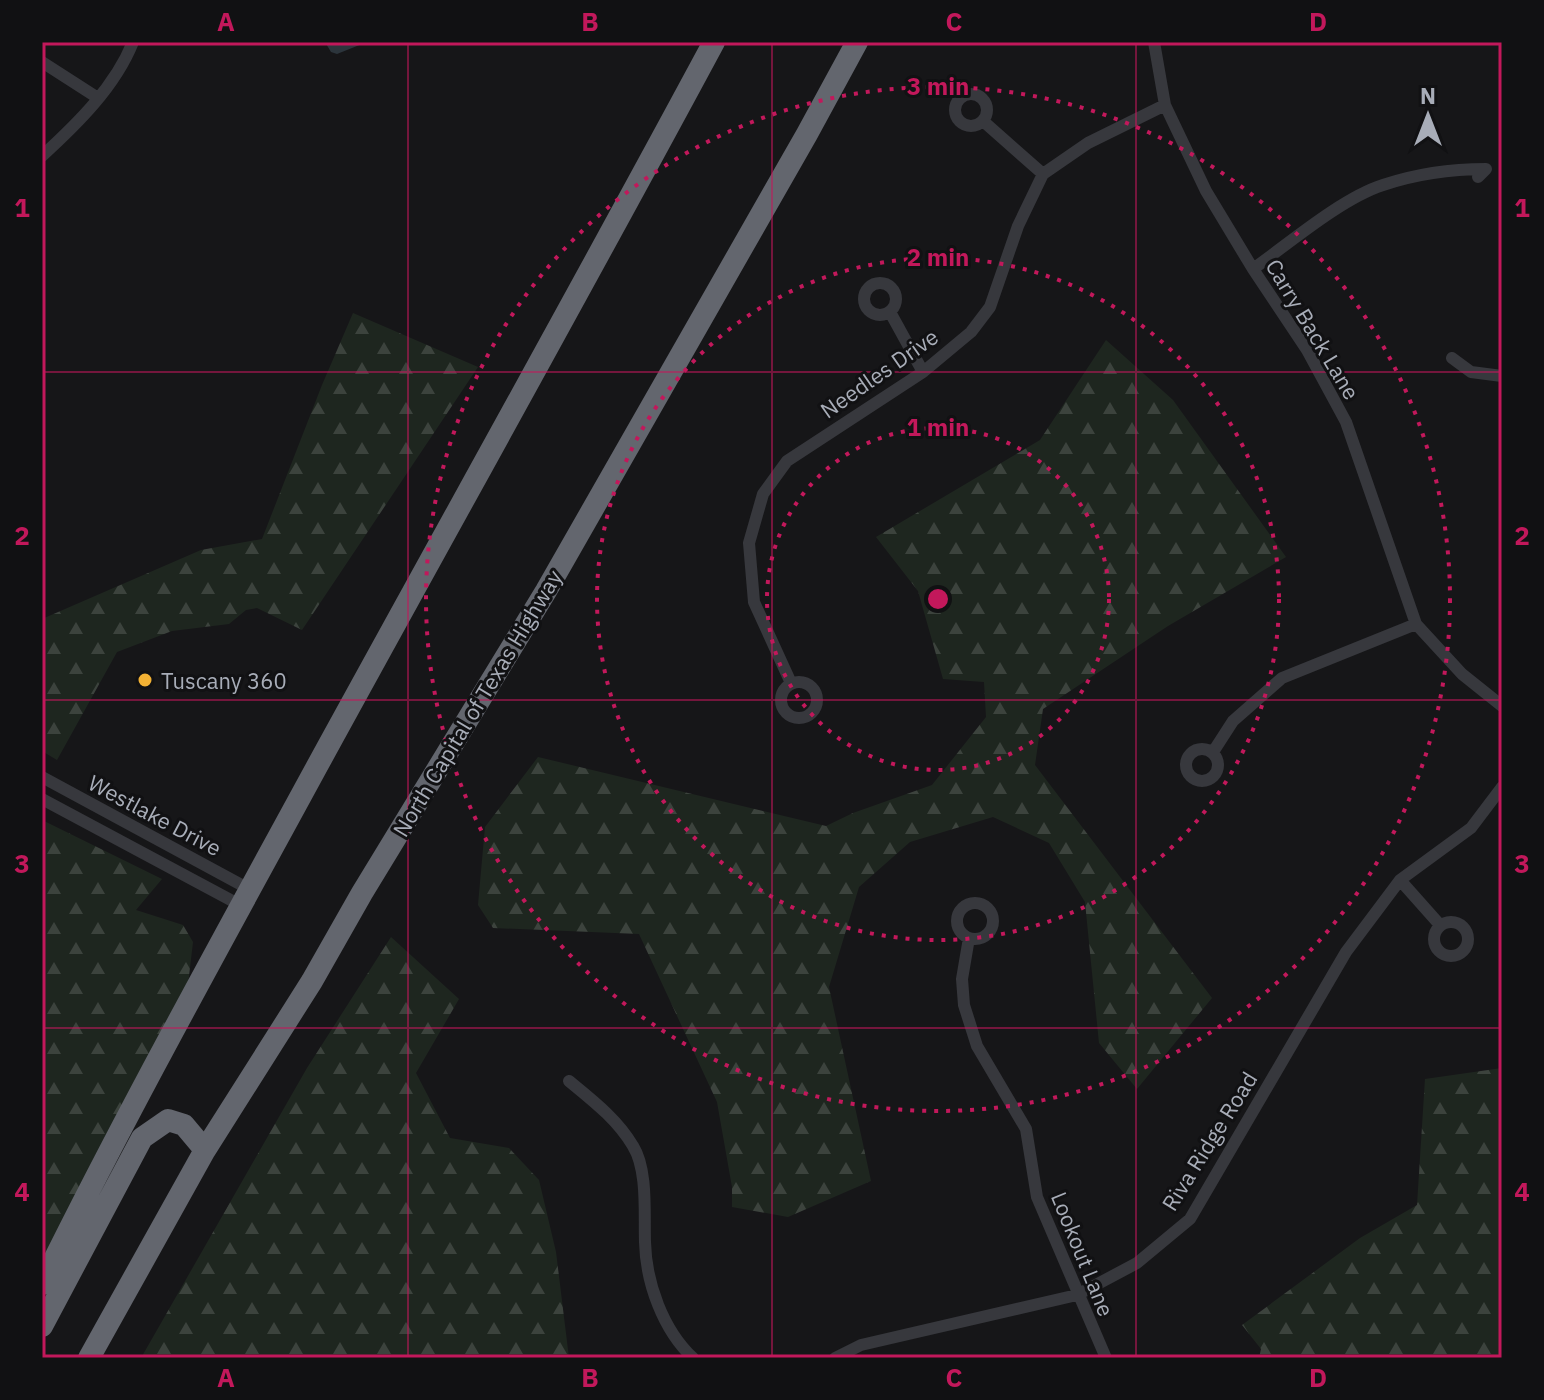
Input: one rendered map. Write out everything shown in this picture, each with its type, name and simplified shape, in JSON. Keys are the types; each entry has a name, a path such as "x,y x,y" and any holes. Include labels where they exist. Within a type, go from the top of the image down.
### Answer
{"highway":[{"path":"42,1284 111,1144 244,897 573,305 714,42"},
{"name":"North Capital of Texas Highway","path":"89,1358 205,1150 312,981 362,893 546,591 857,42"},
{"path":"42,1326 142,1138 168,1120 184,1125 205,1150"}],"street":[{"path":"42,156 88,112 133,42"},
{"name":"Carry Back Lane","path":"1154,42 1165,105 1206,191 1307,350 1346,422 1416,624 1462,674 1502,706"},
{"path":"42,62 98,98"},
{"name":"Needles Drive","path":"791,683 754,602 749,543 763,494 787,461 923,372 971,332 990,307 1018,226 1043,174 1088,143 1165,105"},
{"path":"983,121 1043,174"},
{"path":"1253,269 1333,212 1381,185 1453,169 1486,169 1478,177"},
{"path":"890,312 923,372"},
{"path":"1452,358 1471,372 1502,376"},
{"path":"1213,752 1233,721 1282,678 1416,624"},
{"name":"Westlake Drive","path":"42,777 244,897"},
{"name":"Riva Ridge Road","path":"835,1358 861,1345 1077,1295 1137,1263 1190,1219 1346,952 1400,880 1471,828 1502,787"},
{"name":"Westlake Drive","path":"42,799 244,897"},
{"path":"1400,880 1440,925"},
{"name":"Lookout Lane","path":"969,938 962,979 964,1005 977,1046 1026,1129 1037,1197 1106,1358"},
{"path":"569,1081 602,1108 634,1147 645,1195 645,1245 651,1285 681,1347 693,1358"}],"green space":[{"path":"353,313 478,367 302,630 257,608 246,610 229,624 172,631 117,652 57,760 42,751 42,619 201,550 262,539"},
{"path":"1106,340 1173,400 1286,557 1168,626 1043,709 1035,765 1212,998 1137,1089 1099,1043 1085,902 1049,843 993,817 910,842 859,887 829,987 871,1181 788,1217 732,1207 732,1187 717,1102 639,934 493,928 478,905 485,827 538,757 826,826 932,785 986,717 984,682 943,679 918,591 876,537 1040,440"},
{"path":"42,820 162,879 136,910 183,925 193,942 187,993 42,1260"},
{"path":"391,937 459,999 416,1073 450,1138 509,1148 539,1180 556,1252 569,1358 141,1358 307,1068"},
{"path":"1502,1068 1502,1358 1259,1358 1261,1349 1242,1325 1360,1238 1417,1205 1425,1079"}],"shaded area":[{"path":"325,42 367,42 337,54 331,52"}],"place":[{"name":"Tuscany 360","path":"145,680"}]}
